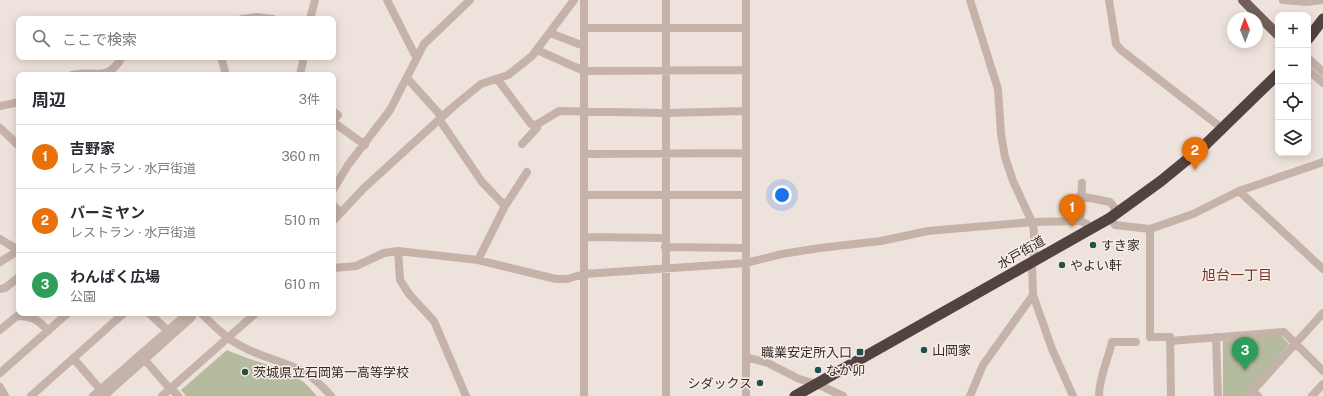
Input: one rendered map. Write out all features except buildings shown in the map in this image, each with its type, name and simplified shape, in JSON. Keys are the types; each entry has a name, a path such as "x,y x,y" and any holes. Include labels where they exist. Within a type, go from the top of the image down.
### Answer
{"highway":[{"path":"1311,35 1323,19"},
{"name":"水戸街道","path":"795,396 1032,263 1114,215 1166,177 1223,129 1275,77"}],"main road":[{"path":"1242,0 1275,31"}],"street":[{"path":"311,16 315,0"},
{"path":"387,0 416,57"},
{"path":"336,185 348,165 365,145 390,110 424,44 470,0"},
{"path":"336,217 440,118 481,84 498,80 508,75 532,56 574,0"},
{"path":"584,0 584,396"},
{"path":"666,0 666,396"},
{"path":"746,0 746,396"},
{"path":"970,0 998,89 1001,134 1005,157 1013,181 1032,222 1034,231 1034,256 1032,263 1033,295 1052,349 1073,396"},
{"path":"1109,0 1116,44 1121,50 1223,129"},
{"path":"1283,0 1307,2 1323,0"},
{"path":"584,28 746,28"},
{"path":"550,34 584,46"},
{"path":"537,50 584,71 746,70"},
{"path":"110,72 117,66 120,60"},
{"path":"222,60 225,72"},
{"path":"301,72 303,60"},
{"path":"1311,61 1323,72"},
{"path":"1311,73 1323,83"},
{"path":"407,78 440,118 482,182 505,206"},
{"path":"498,80 532,124 536,125"},
{"path":"0,106 16,103"},
{"path":"522,144 537,128 536,125 559,111 746,111"},
{"path":"336,123 365,145"},
{"path":"0,128 16,143"},
{"path":"584,154 746,153"},
{"path":"1080,196 1110,202 1115,225 1150,229 1193,214 1239,191 1323,162"},
{"path":"478,260 505,206 527,172"},
{"path":"1080,221 1080,196 1082,183"},
{"path":"1239,191 1323,269"},
{"path":"584,195 746,195"},
{"path":"336,208 340,212"},
{"path":"336,268 356,266 384,253 398,251 478,260 556,279 567,279 584,274 746,263 782,254 820,248 881,242 928,231 1032,222 1080,221 1092,228"},
{"path":"1150,229 1150,337 1170,337 1171,396"},
{"path":"584,237 665,238"},
{"path":"0,239 16,248"},
{"path":"665,247 746,248"},
{"path":"398,251 400,280 409,294 434,321 466,396"},
{"path":"0,262 16,252"},
{"path":"0,289 5,288 16,279"},
{"path":"970,396 983,365 1033,295"},
{"path":"1253,394 1323,312"},
{"path":"0,330 17,316 22,316 37,319 48,331"},
{"path":"0,373 65,316"},
{"path":"31,396 121,316"},
{"path":"152,316 168,331"},
{"path":"102,393 185,316"},
{"path":"93,396 102,393 145,360 192,316"},
{"path":"204,316 229,338 258,354 294,366 314,377 331,396"},
{"path":"162,396 253,316"},
{"path":"1170,341 1284,332 1323,371"},
{"path":"1216,337 1218,396"},
{"path":"1099,396 1103,370 1112,342 1136,342"},
{"path":"746,357 768,363 799,379 817,384 843,396"},
{"path":"73,358 102,393"},
{"path":"145,360 178,396"},
{"path":"1312,396 1323,384"},
{"path":"0,387 5,396"}],"green space":[{"path":"1279,333 1289,344 1246,396 1223,396 1223,341"},
{"name":"茨城県立石岡第一高等学校","path":"227,350 284,371 304,382 317,396 186,396 181,390"}],"place":[{"name":"バーミヤン","path":"1195,170"},
{"name":"吉野家","path":"1072,227"},
{"name":"すき家","path":"1093,245"},
{"name":"やよい軒","path":"1062,265"},
{"name":"山岡家","path":"924,350"},
{"name":"職業安定所入口","path":"860,352"},
{"name":"なか卯","path":"818,370"},
{"name":"わんぱく広場","path":"1245,370"},
{"name":"茨城県立石岡第一高等学校","path":"245,372"},
{"name":"シダックス","path":"760,383"}],"district":[{"name":"旭台一丁目","path":"1237,275"}]}
